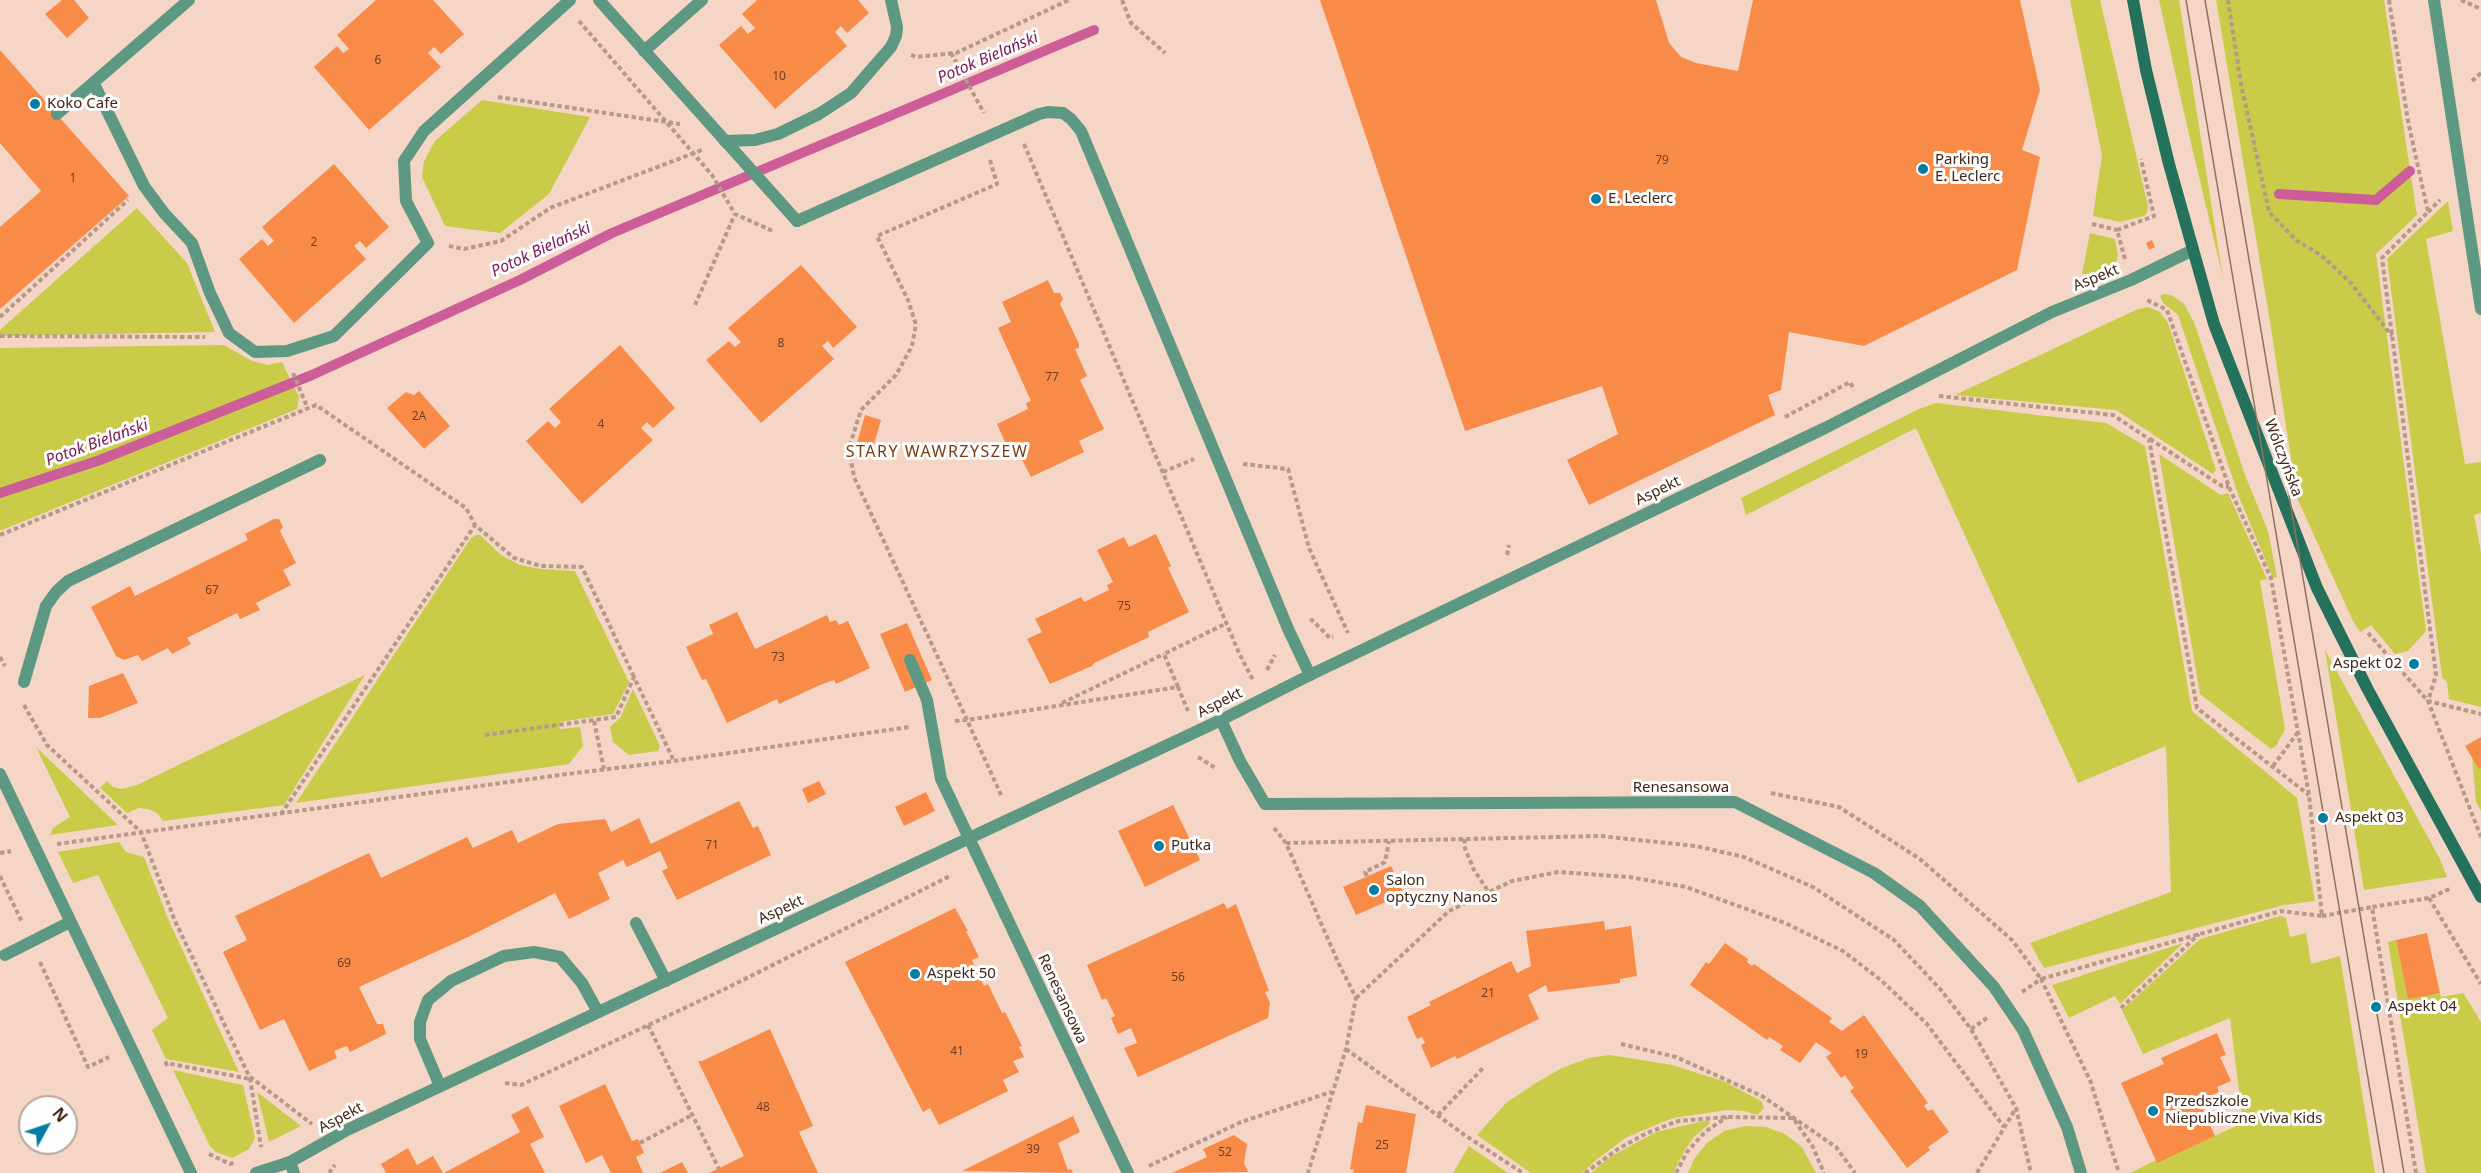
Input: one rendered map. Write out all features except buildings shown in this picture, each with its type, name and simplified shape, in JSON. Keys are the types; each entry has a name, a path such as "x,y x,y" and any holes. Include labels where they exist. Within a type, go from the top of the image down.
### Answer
{"main road":[{"name":"Wólczyńska","path":"2133,0 2151,91 2214,324 2317,588 2367,688 2481,897"}],"street":[{"path":"57,114 189,0"},
{"path":"599,0 797,221 1039,114 1063,113 1071,119 1081,131 1289,631 1310,675"},
{"path":"644,51 702,0"},
{"path":"725,141 755,140 766,137 819,114 851,93 891,47 897,27 891,0"},
{"path":"2434,0 2481,309"},
{"path":"94,84 144,186 164,213 192,243 210,293 229,333 255,352 286,351 334,336 428,243 406,201 404,161 424,131 568,2"},
{"name":"Aspekt","path":"256,1173 292,1168 347,1130 1221,720 1825,428 2052,312 2131,280 2193,250"},
{"path":"24,682 46,606 68,581 320,460"},
{"name":"Renesansowa","path":"910,660 927,700 940,779 1128,1173"},
{"name":"Renesansowa","path":"1221,720 1240,761 1265,804 1734,802 1874,873 1920,906 1994,987 2023,1030 2067,1127 2081,1173"},
{"path":"0,774 191,1173"},
{"path":"4,956 70,922"},
{"path":"636,923 666,981"},
{"path":"440,1086 420,1039 420,1022 428,1000 452,981 504,956 534,952 560,957 582,983 598,1012"}],"path":[{"path":"891,47 916,57 951,53 1069,0"},
{"path":"1122,0 1131,23 1165,54"},
{"path":"2228,0 2241,84 2269,212 2296,241 2321,255 2351,283 2393,337"},
{"path":"2389,0 2408,121 2428,212 2382,258 2436,675 2428,701"},
{"path":"2461,0 2481,9"},
{"path":"568,2 712,175 735,214 781,235"},
{"path":"951,53 976,97"},
{"path":"2472,81 2481,72"},
{"path":"467,92 714,129"},
{"path":"1014,144 1023,140 1252,679 1257,701"},
{"path":"428,243 464,249 501,241 550,208 725,141"},
{"path":"2092,224 2117,230 2154,216 2139,148"},
{"path":"989,156 997,184 877,236 908,300 916,325 912,346 896,375 861,410 849,448 854,477 1011,819"},
{"path":"0,317 144,186"},
{"path":"695,305 735,214"},
{"path":"2117,230 2139,300 2148,298 2167,310 2229,487 2271,578 2309,795 2322,916"},
{"path":"0,336 236,338"},
{"path":"292,369 308,409"},
{"path":"1936,396 2113,415 2222,486 2229,487"},
{"path":"0,535 316,405 466,508 475,525 499,548 514,558 541,566 582,567 674,761"},
{"path":"2149,439 2197,708 2309,795"},
{"path":"281,814 475,525"},
{"path":"1058,706 1227,623"},
{"path":"2368,633 2428,701 2481,837"},
{"path":"1164,654 1188,711"},
{"path":"0,657 10,677"},
{"path":"485,735 616,717 634,677"},
{"path":"117,835 674,761 967,720 1178,687"},
{"path":"20,696 47,745 141,832 175,921 250,1077 262,1151"},
{"path":"2428,701 2481,714"},
{"path":"594,721 604,769"},
{"path":"2272,767 2299,731"},
{"path":"1189,756 1195,755 1219,771 1240,761"},
{"path":"1765,792 1839,807 1920,859 2012,940 2041,979 2090,1080 2119,1173"},
{"path":"1268,820 1286,843 1356,998"},
{"path":"1286,843 1600,836 1696,846 1744,857 1813,887 1894,940 1941,990 1971,1029 2016,1108 2031,1173"},
{"path":"1465,839 1464,846 1474,870 1488,891"},
{"path":"1367,876 1365,872 1385,862 1389,841"},
{"path":"495,1082 521,1085 725,989 980,860"},
{"path":"1308,1173 1346,1049 1356,998 1449,911 1512,881 1558,872 1629,877 1686,887 1785,923 1843,951 1882,981 1927,1024 2004,1127"},
{"path":"0,876 88,1066 109,1056 114,1066"},
{"path":"2018,996 2041,979 2281,911 2322,916 2429,898 2452,888"},
{"path":"2429,898 2481,984"},
{"path":"2372,907 2416,1173"},
{"path":"2121,1008 2200,933"},
{"path":"1971,1029 1995,1013"},
{"path":"648,1025 719,1168"},
{"path":"1621,1044 1676,1057 1762,1096 1836,1147 1855,1173"},
{"path":"1346,1049 1523,1173"},
{"path":"170,1073 166,1063 250,1077 315,1126"},
{"path":"1438,1115 1484,1067"},
{"path":"1145,1168 1241,1122 1332,1091"},
{"path":"1977,1173 2016,1108"},
{"path":"640,1143 692,1115"},
{"path":"1585,1173 1618,1149 1647,1133 1678,1121 1727,1117 1794,1118"},
{"path":"1676,1173 1687,1152 1705,1132 1727,1117"},
{"path":"1794,1118 1813,1147 1824,1173"}],"shaded area":[{"path":"2070,0 2100,0 2148,206 2144,216 2120,222 2093,216 2102,155"},
{"path":"2159,0 2179,0 2223,278 2187,126"},
{"path":"2216,0 2384,0 2417,215 2376,254 2426,631 2408,651 2395,654 2371,625 2360,632 2297,498"},
{"path":"482,100 590,117 549,194 500,233 445,226 422,177 424,161 435,141"},
{"path":"2448,201 2453,231 2426,239 2465,464 2481,462 2481,513 2474,515 2481,552 2481,707 2449,699 2447,682 2442,677 2387,259"},
{"path":"137,208 187,263 215,332 0,336 0,330"},
{"path":"2090,233 2115,239 2118,256 2116,263 2093,274 2082,274"},
{"path":"2171,295 2184,304 2194,322 2245,475 2268,531 2277,577 2273,578 2239,497 2178,315 2163,303 2160,296"},
{"path":"2148,307 2160,312 2168,323 2216,470 2213,474 2116,410 1955,395 2138,309"},
{"path":"224,345 252,361 268,365 282,362 299,397 297,409 0,531 0,348"},
{"path":"1936,403 2106,423 2145,446 2192,711 2297,798 2315,901 2284,905 2044,968 2030,943 2171,892 2166,746 2078,783 1916,428 1746,515 1741,498 1919,409"},
{"path":"2159,454 2221,495 2228,493 2267,579 2260,581 2285,729 2276,746 2271,749 2200,694"},
{"path":"480,535 501,555 520,565 575,571 629,682 613,714 559,722 560,729 580,727 583,746 569,764 296,803 471,538"},
{"path":"2325,650 2440,859 2447,877 2364,890"},
{"path":"365,675 284,805 163,821 157,813 148,809 139,808 127,813 100,788 107,781 113,787 122,789 137,785"},
{"path":"633,689 660,746 658,751 629,755 613,742 610,727 620,718"},
{"path":"36,747 118,825 50,835 53,828 70,817"},
{"path":"2472,756 2481,768 2481,811 2476,802"},
{"path":"119,842 126,852 144,857 169,921 239,1072 166,1059 152,1030 168,1018 98,875 73,883 58,852"},
{"path":"2280,916 2286,918 2290,937 2306,933 2311,964 2340,956 2375,1173 2130,1173 2243,1123 2230,1018 2143,1054 2122,1010 2200,939"},
{"path":"2396,940 2408,997 2440,993 2441,997 2463,993 2481,1022 2481,1173 2426,1173 2388,942"},
{"path":"2183,943 2120,1004 2115,996 2069,1018 2052,985"},
{"path":"1610,1055 1672,1065 1723,1081 1761,1101 1764,1108 1757,1115 1744,1111 1727,1110 1673,1118 1627,1137 1582,1173 1531,1173 1477,1135 1506,1103 1534,1084 1562,1068 1589,1058"},
{"path":"173,1070 243,1085 255,1138 249,1149 232,1158 216,1152 210,1146"},
{"path":"257,1092 301,1126 269,1142"},
{"path":"1708,1120 1710,1123 1694,1137 1673,1173 1591,1173 1610,1157 1656,1132"},
{"path":"1745,1126 1766,1127 1785,1134 1802,1147 1816,1173 1688,1173 1694,1159 1707,1143 1724,1131"},
{"path":"1469,1146 1508,1173 1453,1173"}],"waterway":[{"name":"Potok Bielański","path":"0,493 100,460 312,375 520,280 612,233 1094,30"},
{"name":"Potok Bielański","path":"2279,194 2376,200 2410,171"}],"tram line":[{"path":"2186,0 2384,1173"},
{"path":"2205,0 2404,1173"}],"place":[{"name":"Koko Cafe","path":"35,104"},
{"name":"Parking E. Leclerc","path":"1923,169"},
{"name":"E. Leclerc","path":"1596,199"},
{"name":"Aspekt 02","path":"2414,664"},
{"name":"Aspekt 03","path":"2323,818"},
{"name":"Putka","path":"1159,846"},
{"name":"Salon optyczny Nanos","path":"1374,890"},
{"name":"Aspekt 50","path":"915,974"},
{"name":"Aspekt 04","path":"2376,1007"},
{"name":"Przedszkole Niepubliczne Viva Kids","path":"2153,1111"}],"district":[{"name":"STARY WAWRZYSZEW","path":"937,452"}]}
